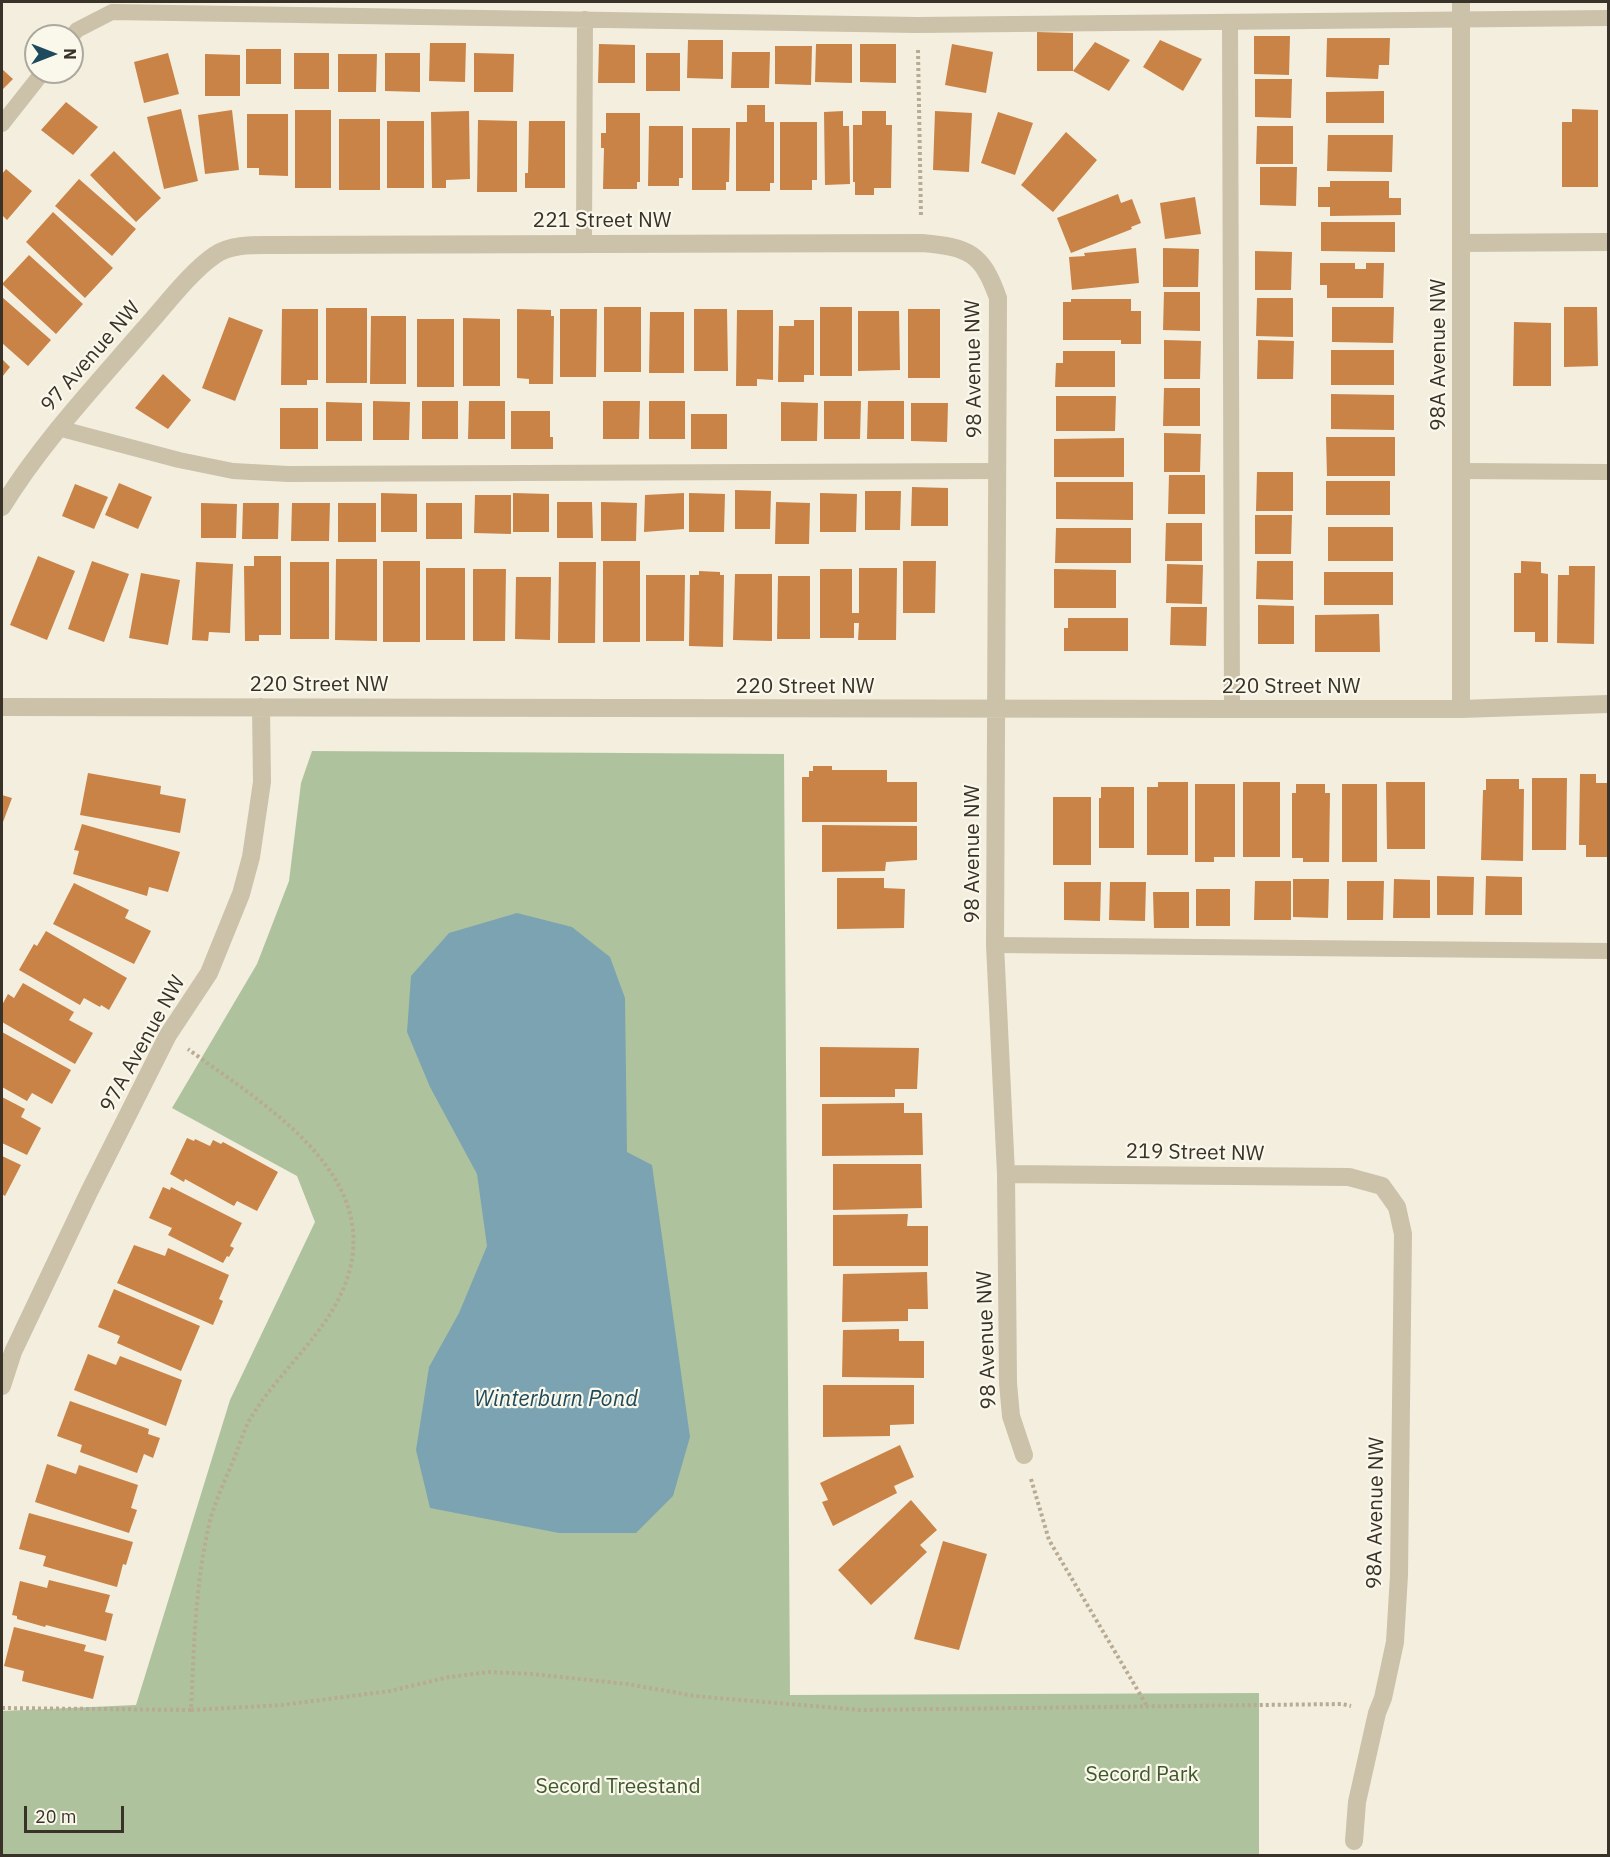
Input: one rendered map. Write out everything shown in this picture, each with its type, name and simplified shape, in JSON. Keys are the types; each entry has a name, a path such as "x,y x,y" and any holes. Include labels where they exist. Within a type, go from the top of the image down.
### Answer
{"street":[{"name":"98A Avenue NW","path":"1461,10 1461,709"},
{"path":"1461,243 1608,242"},
{"name":"221 Street NW","path":"226,250 273,244 922,243 948,245 975,256"},
{"name":"97 Avenue NW","path":"2,507 24,470 58,428 189,279 215,255 226,250"},
{"name":"98 Avenue NW","path":"975,256 985,267 998,298 995,945 1006,1174 1008,1383 1011,1416 1024,1455"},
{"name":"220 Street NW","path":"2,707 1232,710 1461,709 1608,704"},
{"name":"97A Avenue NW","path":"2,1386 13,1352 53,1266 168,1035 209,973 241,894 251,857 262,782 261,707"},
{"name":"219 Street NW","path":"1006,1174 1349,1177 1382,1186"},
{"name":"98A Avenue NW","path":"1354,1841 1357,1802 1395,1642 1399,1575 1403,1234 1397,1207 1382,1186"}],"lane":[{"path":"84,26 112,12 917,25 1230,23 1461,10 1608,18"},
{"path":"584,243 585,20"},
{"path":"1230,23 1232,710"},
{"path":"2,124 34,84"},
{"path":"58,428 222,469 288,474 998,471"},
{"path":"1462,471 1608,472"},
{"path":"995,945 1608,951"}],"path":[{"path":"917,25 922,243"},
{"path":"168,1035 272,1111 306,1142 331,1170 346,1197 354,1239 350,1271 337,1302 315,1335 250,1420 210,1523 200,1576 191,1710"},
{"path":"1024,1455 1049,1540 1147,1707"},
{"path":"2,1708 191,1710 282,1705 390,1691 449,1677 489,1672 627,1684 695,1696 860,1710 1342,1704 1377,1713"}],"green space":[{"path":"312,751 784,754 790,1695 1259,1693 1259,1855 2,1855 2,1711 136,1705 230,1400 315,1222 297,1176 172,1108 257,964 289,881 301,783"}],"water":[{"name":"Winterburn Pond","path":"517,913 572,927 610,957 625,998 627,1152 652,1165 690,1437 673,1496 636,1533 559,1533 430,1508 416,1450 429,1367 459,1313 487,1246 477,1174 430,1087 407,1032 411,976 449,933"}],"building":[{"path":"1037,32 1073,33 1073,71 1037,71"},
{"path":"1254,36 1290,36 1289,75 1254,74"},
{"path":"1327,38 1390,38 1389,65 1379,65 1378,79 1326,77"},
{"path":"688,40 723,40 723,79 687,78"},
{"path":"1160,40 1202,59 1183,91 1143,67"},
{"path":"1095,42 1130,60 1109,91 1073,71"},
{"path":"430,43 466,43 465,82 429,81"},
{"path":"599,44 635,45 635,83 598,83"},
{"path":"816,44 852,44 852,83 815,82"},
{"path":"860,44 896,44 896,83 860,82"},
{"path":"952,44 993,52 986,93 945,85"},
{"path":"775,46 812,46 811,85 775,84"},
{"path":"246,49 281,49 281,84 246,84"},
{"path":"732,52 770,52 769,88 731,88"},
{"path":"168,53 179,94 144,103 134,62"},
{"path":"294,53 329,53 329,89 294,89"},
{"path":"385,53 420,53 420,92 385,91"},
{"path":"474,53 514,54 513,92 474,92"},
{"path":"646,53 680,53 680,91 646,91"},
{"path":"205,54 240,55 240,96 205,96"},
{"path":"338,54 377,54 376,92 338,92"},
{"path":"2,69 13,79 2,90"},
{"path":"1255,79 1292,79 1291,118 1255,117"},
{"path":"1384,91 1384,123 1326,123 1326,92"},
{"path":"66,102 98,127 73,155 41,130"},
{"path":"747,105 765,105 765,122 774,122 774,183 770,183 770,191 736,191 736,122 747,122"},
{"path":"181,109 198,181 164,189 147,117"},
{"path":"1572,109 1598,110 1598,187 1562,187 1562,122 1572,122"},
{"path":"232,110 239,170 205,174 198,115"},
{"path":"295,110 331,110 331,188 295,188"},
{"path":"469,111 470,179 446,180 446,188 432,188 431,112"},
{"path":"843,111 843,126 849,126 850,184 825,185 824,112"},
{"path":"862,111 886,111 886,125 892,125 891,188 874,188 874,195 855,195 855,182 853,182 853,125 862,125"},
{"path":"935,111 972,113 969,172 933,170"},
{"path":"998,112 1033,123 1015,175 981,163"},
{"path":"606,113 640,113 640,182 637,182 637,189 603,189 604,148 601,148 601,133 606,133"},
{"path":"247,114 288,114 288,176 259,175 259,168 247,168"},
{"path":"339,119 380,119 380,190 339,190"},
{"path":"478,120 517,121 517,192 477,192"},
{"path":"387,121 424,121 424,188 387,188"},
{"path":"529,121 565,121 565,188 525,188 525,173 528,173"},
{"path":"780,122 817,122 817,180 812,180 812,190 780,190"},
{"path":"649,126 683,126 683,178 679,178 679,186 648,186"},
{"path":"1257,126 1293,126 1293,164 1256,164"},
{"path":"692,128 730,128 729,182 726,182 726,190 692,190"},
{"path":"1066,132 1097,160 1053,212 1021,185"},
{"path":"1328,135 1393,135 1392,172 1327,171"},
{"path":"114,151 161,198 136,222 90,175"},
{"path":"1260,167 1297,167 1296,206 1260,205"},
{"path":"6,169 32,191 7,220 2,215 2,174"},
{"path":"79,179 136,229 112,256 55,206"},
{"path":"1330,181 1389,181 1389,198 1401,198 1401,215 1330,216 1330,207 1318,207 1318,187 1330,187"},
{"path":"1118,194 1121,203 1132,199 1141,223 1131,227 1132,229 1071,253 1057,218"},
{"path":"1195,197 1201,234 1165,239 1160,203"},
{"path":"53,212 113,268 85,298 26,242"},
{"path":"1321,222 1395,222 1395,252 1321,251"},
{"path":"1136,248 1139,283 1072,290 1069,257 1085,256 1084,253"},
{"path":"1163,248 1199,249 1198,287 1163,287"},
{"path":"1255,251 1292,252 1291,290 1255,290"},
{"path":"29,255 83,304 56,334 2,284"},
{"path":"1320,263 1355,263 1355,269 1366,269 1366,263 1384,263 1383,298 1327,298 1327,285 1320,285"},
{"path":"1164,292 1200,292 1200,331 1163,330"},
{"path":"2,297 51,340 28,366 2,343"},
{"path":"1257,298 1293,298 1293,337 1256,336"},
{"path":"1071,299 1131,299 1131,311 1141,311 1141,344 1121,344 1121,340 1063,340 1063,302 1071,302"},
{"path":"604,307 641,307 641,372 604,372"},
{"path":"820,307 852,307 852,376 820,376"},
{"path":"1332,307 1394,307 1393,343 1332,342"},
{"path":"1564,307 1597,307 1598,366 1564,367"},
{"path":"326,308 367,308 367,383 326,383"},
{"path":"282,309 318,309 318,380 307,380 307,385 281,385"},
{"path":"517,309 551,310 551,316 554,316 553,384 529,384 529,379 517,378"},
{"path":"560,309 597,309 596,377 560,377"},
{"path":"694,309 727,309 728,371 694,371"},
{"path":"908,309 940,309 940,378 908,378"},
{"path":"737,310 773,310 773,380 757,379 757,386 736,386"},
{"path":"858,311 899,311 900,370 858,371"},
{"path":"650,312 684,312 684,373 649,373"},
{"path":"371,316 406,316 406,384 370,384"},
{"path":"229,317 263,330 235,401 202,388"},
{"path":"463,318 500,319 500,386 463,386"},
{"path":"417,319 454,319 454,387 417,387"},
{"path":"794,320 814,320 814,375 804,375 804,382 778,382 779,326 794,326"},
{"path":"1514,322 1551,323 1551,386 1513,386"},
{"path":"1164,340 1201,341 1200,379 1164,379"},
{"path":"1258,340 1294,341 1293,379 1257,379"},
{"path":"1331,350 1394,350 1394,385 1331,385"},
{"path":"1063,351 1115,351 1115,387 1055,387 1056,363 1063,363"},
{"path":"2,359 10,367 2,377"},
{"path":"163,374 191,400 168,429 135,408"},
{"path":"1164,388 1200,388 1200,426 1163,426"},
{"path":"1331,394 1394,395 1394,430 1331,429"},
{"path":"1056,396 1116,396 1115,431 1056,431"},
{"path":"373,401 410,402 409,440 373,440"},
{"path":"422,401 458,401 458,439 422,439"},
{"path":"469,401 505,401 505,439 468,439"},
{"path":"603,401 640,401 639,439 603,439"},
{"path":"649,401 685,401 685,439 649,439"},
{"path":"824,401 861,401 860,439 824,439"},
{"path":"868,401 904,401 904,439 867,439"},
{"path":"326,402 362,403 362,441 326,441"},
{"path":"781,402 818,403 817,441 781,441"},
{"path":"911,403 948,403 947,442 911,441"},
{"path":"280,408 318,408 318,449 280,449"},
{"path":"511,411 550,411 550,437 553,437 553,449 511,449"},
{"path":"691,414 727,414 727,449 691,449"},
{"path":"1164,433 1201,434 1200,472 1164,472"},
{"path":"1326,437 1395,437 1395,476 1327,476"},
{"path":"1124,438 1124,477 1054,477 1054,439"},
{"path":"1257,472 1293,472 1293,511 1256,511"},
{"path":"1169,475 1205,475 1205,514 1168,514"},
{"path":"1326,481 1390,481 1390,515 1326,515"},
{"path":"1056,482 1133,482 1133,520 1056,519"},
{"path":"119,483 152,497 138,529 105,515"},
{"path":"75,484 108,497 94,529 62,516"},
{"path":"912,487 948,488 948,526 911,526"},
{"path":"735,490 771,491 770,529 735,529"},
{"path":"865,491 901,491 900,530 865,530"},
{"path":"381,493 417,494 417,532 381,532"},
{"path":"513,493 549,494 549,532 513,532"},
{"path":"684,493 684,529 644,532 645,495"},
{"path":"689,493 725,494 724,532 689,532"},
{"path":"820,493 857,494 856,532 820,532"},
{"path":"475,495 511,495 511,534 474,533"},
{"path":"557,502 592,502 593,538 557,538"},
{"path":"601,502 637,503 636,541 601,541"},
{"path":"776,502 810,503 809,544 775,544"},
{"path":"201,503 237,504 236,538 201,538"},
{"path":"243,503 279,503 278,539 242,539"},
{"path":"292,503 330,503 329,541 291,541"},
{"path":"338,503 376,503 376,542 338,542"},
{"path":"426,503 462,503 462,539 426,539"},
{"path":"1255,515 1292,515 1291,554 1255,554"},
{"path":"1166,523 1202,523 1202,561 1165,561"},
{"path":"1328,527 1393,527 1393,561 1328,561"},
{"path":"1056,528 1131,528 1131,563 1055,563"},
{"path":"38,556 75,571 47,640 10,625"},
{"path":"254,556 281,556 281,635 259,635 259,641 245,641 244,566 254,566"},
{"path":"336,559 377,559 377,641 335,640"},
{"path":"92,561 129,574 104,642 68,629"},
{"path":"383,561 420,561 420,642 383,642"},
{"path":"603,561 640,561 640,642 603,642"},
{"path":"903,561 936,561 935,613 903,613"},
{"path":"1257,561 1293,561 1293,600 1256,599"},
{"path":"1521,561 1541,562 1541,573 1548,574 1548,642 1535,642 1535,632 1514,632 1514,573 1521,573"},
{"path":"196,562 233,564 230,633 209,632 208,641 192,640"},
{"path":"290,562 329,562 329,639 290,639"},
{"path":"559,562 596,562 595,643 558,643"},
{"path":"1167,564 1203,565 1202,604 1166,603"},
{"path":"1569,566 1595,566 1594,644 1557,643 1558,575 1569,575"},
{"path":"426,568 465,568 465,640 426,640"},
{"path":"859,568 897,568 896,640 858,640 859,623 854,623 854,638 820,638 820,569 852,569 852,613 859,613"},
{"path":"473,569 506,569 505,641 473,641"},
{"path":"1054,569 1116,570 1116,608 1054,608"},
{"path":"699,571 720,572 720,575 724,575 723,647 689,646 690,575 699,575"},
{"path":"1324,572 1393,572 1393,605 1324,605"},
{"path":"141,573 180,580 168,645 129,638"},
{"path":"735,574 772,574 772,641 733,640"},
{"path":"646,575 685,575 684,641 646,641"},
{"path":"778,576 810,576 810,639 777,639"},
{"path":"516,577 551,577 550,640 515,639"},
{"path":"1258,605 1294,606 1294,644 1258,644"},
{"path":"1171,607 1207,607 1206,646 1170,645"},
{"path":"1379,614 1380,652 1315,652 1315,615"},
{"path":"1068,618 1128,618 1128,651 1064,651 1064,628 1068,628"},
{"path":"813,766 832,766 832,770 887,770 887,782 917,782 917,822 802,822 802,777 809,777 809,771 813,771"},
{"path":"88,773 161,786 160,794 186,799 180,833 80,815"},
{"path":"1580,774 1596,774 1596,783 1608,783 1608,857 1586,857 1586,845 1579,845"},
{"path":"1532,778 1567,778 1566,850 1532,850"},
{"path":"1486,779 1519,779 1519,789 1524,789 1523,861 1481,860 1483,790 1486,790"},
{"path":"1158,782 1188,782 1188,855 1147,855 1147,787 1158,787"},
{"path":"1243,782 1280,782 1280,857 1243,857"},
{"path":"1386,782 1425,782 1425,849 1387,849"},
{"path":"1195,784 1235,784 1235,857 1214,857 1214,862 1195,862"},
{"path":"1296,784 1325,784 1325,793 1330,793 1329,862 1303,862 1303,858 1292,858 1292,793 1296,793"},
{"path":"1342,784 1377,784 1377,862 1342,862"},
{"path":"1101,787 1134,787 1134,848 1099,848"},
{"path":"2,795 12,798 3,822 2,822"},
{"path":"1053,797 1091,797 1091,865 1053,865"},
{"path":"82,824 180,852 168,892 149,887 147,896 73,874 79,851 74,850"},
{"path":"822,825 917,826 917,860 886,862 885,871 822,872"},
{"path":"1437,876 1474,877 1473,915 1437,915"},
{"path":"1486,876 1522,877 1522,915 1485,915"},
{"path":"837,878 884,878 884,888 905,889 904,928 837,929"},
{"path":"1293,879 1329,879 1328,918 1293,917"},
{"path":"1394,879 1430,880 1430,918 1393,918"},
{"path":"1255,881 1291,881 1291,920 1254,920"},
{"path":"1347,881 1384,881 1383,920 1347,920"},
{"path":"1064,882 1101,882 1100,921 1064,920"},
{"path":"1110,882 1146,882 1145,921 1109,920"},
{"path":"74,883 129,910 125,918 151,931 134,964 53,924"},
{"path":"1196,889 1230,889 1230,926 1196,926"},
{"path":"1153,892 1189,892 1189,928 1154,928"},
{"path":"46,931 127,978 109,1010 84,998 80,1005 19,970 34,944 37,946"},
{"path":"23,983 74,1012 69,1020 93,1033 75,1064 2,1022 2,1005 8,994 14,998"},
{"path":"2,1032 71,1070 52,1104 32,1093 27,1101 2,1087"},
{"path":"820,1047 919,1048 917,1089 895,1089 895,1097 820,1097"},
{"path":"2,1097 25,1109 21,1117 41,1128 27,1155 2,1143"},
{"path":"904,1103 904,1113 922,1113 923,1155 822,1156 822,1104"},
{"path":"187,1138 210,1146 213,1140 221,1144 223,1142 278,1172 257,1211 237,1201 234,1206 185,1179 184,1182 170,1174"},
{"path":"2,1156 21,1165 5,1196 2,1194"},
{"path":"833,1164 921,1164 922,1208 833,1210"},
{"path":"163,1187 170,1190 171,1187 242,1223 230,1246 234,1248 223,1263 168,1235 172,1228 149,1218"},
{"path":"908,1214 907,1226 928,1226 928,1266 833,1266 833,1215"},
{"path":"134,1245 165,1256 168,1248 229,1275 219,1299 223,1301 213,1325 117,1283"},
{"path":"927,1272 928,1309 908,1309 908,1321 842,1322 843,1274"},
{"path":"114,1289 200,1326 181,1371 117,1343 120,1336 98,1327"},
{"path":"899,1329 899,1341 924,1341 924,1378 842,1377 843,1330"},
{"path":"88,1354 116,1365 120,1356 182,1380 166,1426 74,1390"},
{"path":"823,1385 914,1385 914,1424 890,1425 890,1436 823,1437"},
{"path":"70,1401 149,1429 148,1434 160,1438 153,1458 144,1454 137,1473 80,1452 82,1445 57,1436"},
{"path":"900,1445 914,1477 894,1486 897,1493 833,1526 822,1502 828,1500 820,1483"},
{"path":"47,1464 76,1474 79,1465 138,1485 131,1508 137,1510 129,1533 35,1502"},
{"path":"911,1500 937,1530 920,1545 927,1552 871,1605 838,1570"},
{"path":"29,1513 133,1542 126,1565 123,1564 117,1587 43,1566 46,1556 19,1549"},
{"path":"943,1541 987,1554 959,1650 914,1639"},
{"path":"49,1580 110,1595 105,1612 113,1614 106,1641 46,1625 45,1627 17,1619 17,1616 12,1615 20,1581 47,1588"},
{"path":"14,1627 86,1645 84,1651 104,1656 93,1699 22,1681 24,1671 4,1666"}],"park label":[{"name":"Secord Park","path":"1142,1775"},
{"name":"Secord Treestand","path":"618,1787"}]}
